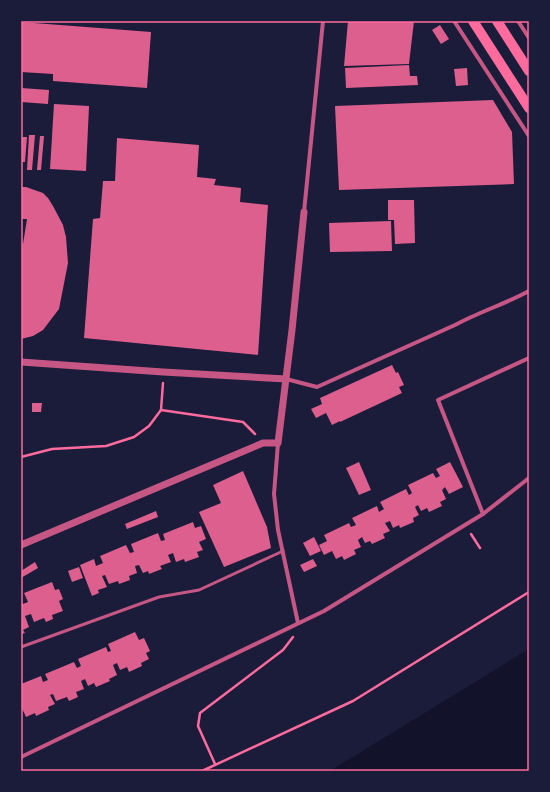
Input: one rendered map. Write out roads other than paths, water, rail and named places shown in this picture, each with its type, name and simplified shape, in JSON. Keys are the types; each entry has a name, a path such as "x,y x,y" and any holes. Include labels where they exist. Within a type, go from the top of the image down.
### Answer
{"main road":[{"path":"473,21 529,108"},
{"path":"497,21 529,70"}],"street":[{"path":"298,623 278,530 274,494 278,443 304,212 323,21"},
{"path":"454,21 529,136"},
{"path":"518,21 529,38"},
{"path":"21,362 286,379 316,387 455,326 474,315 529,291"},
{"path":"483,514 438,400 529,358"},
{"path":"21,545 264,443 278,443"},
{"path":"21,757 324,611 483,514 529,478"}],"lane":[{"path":"21,647 159,597 199,590 283,551"}]}
